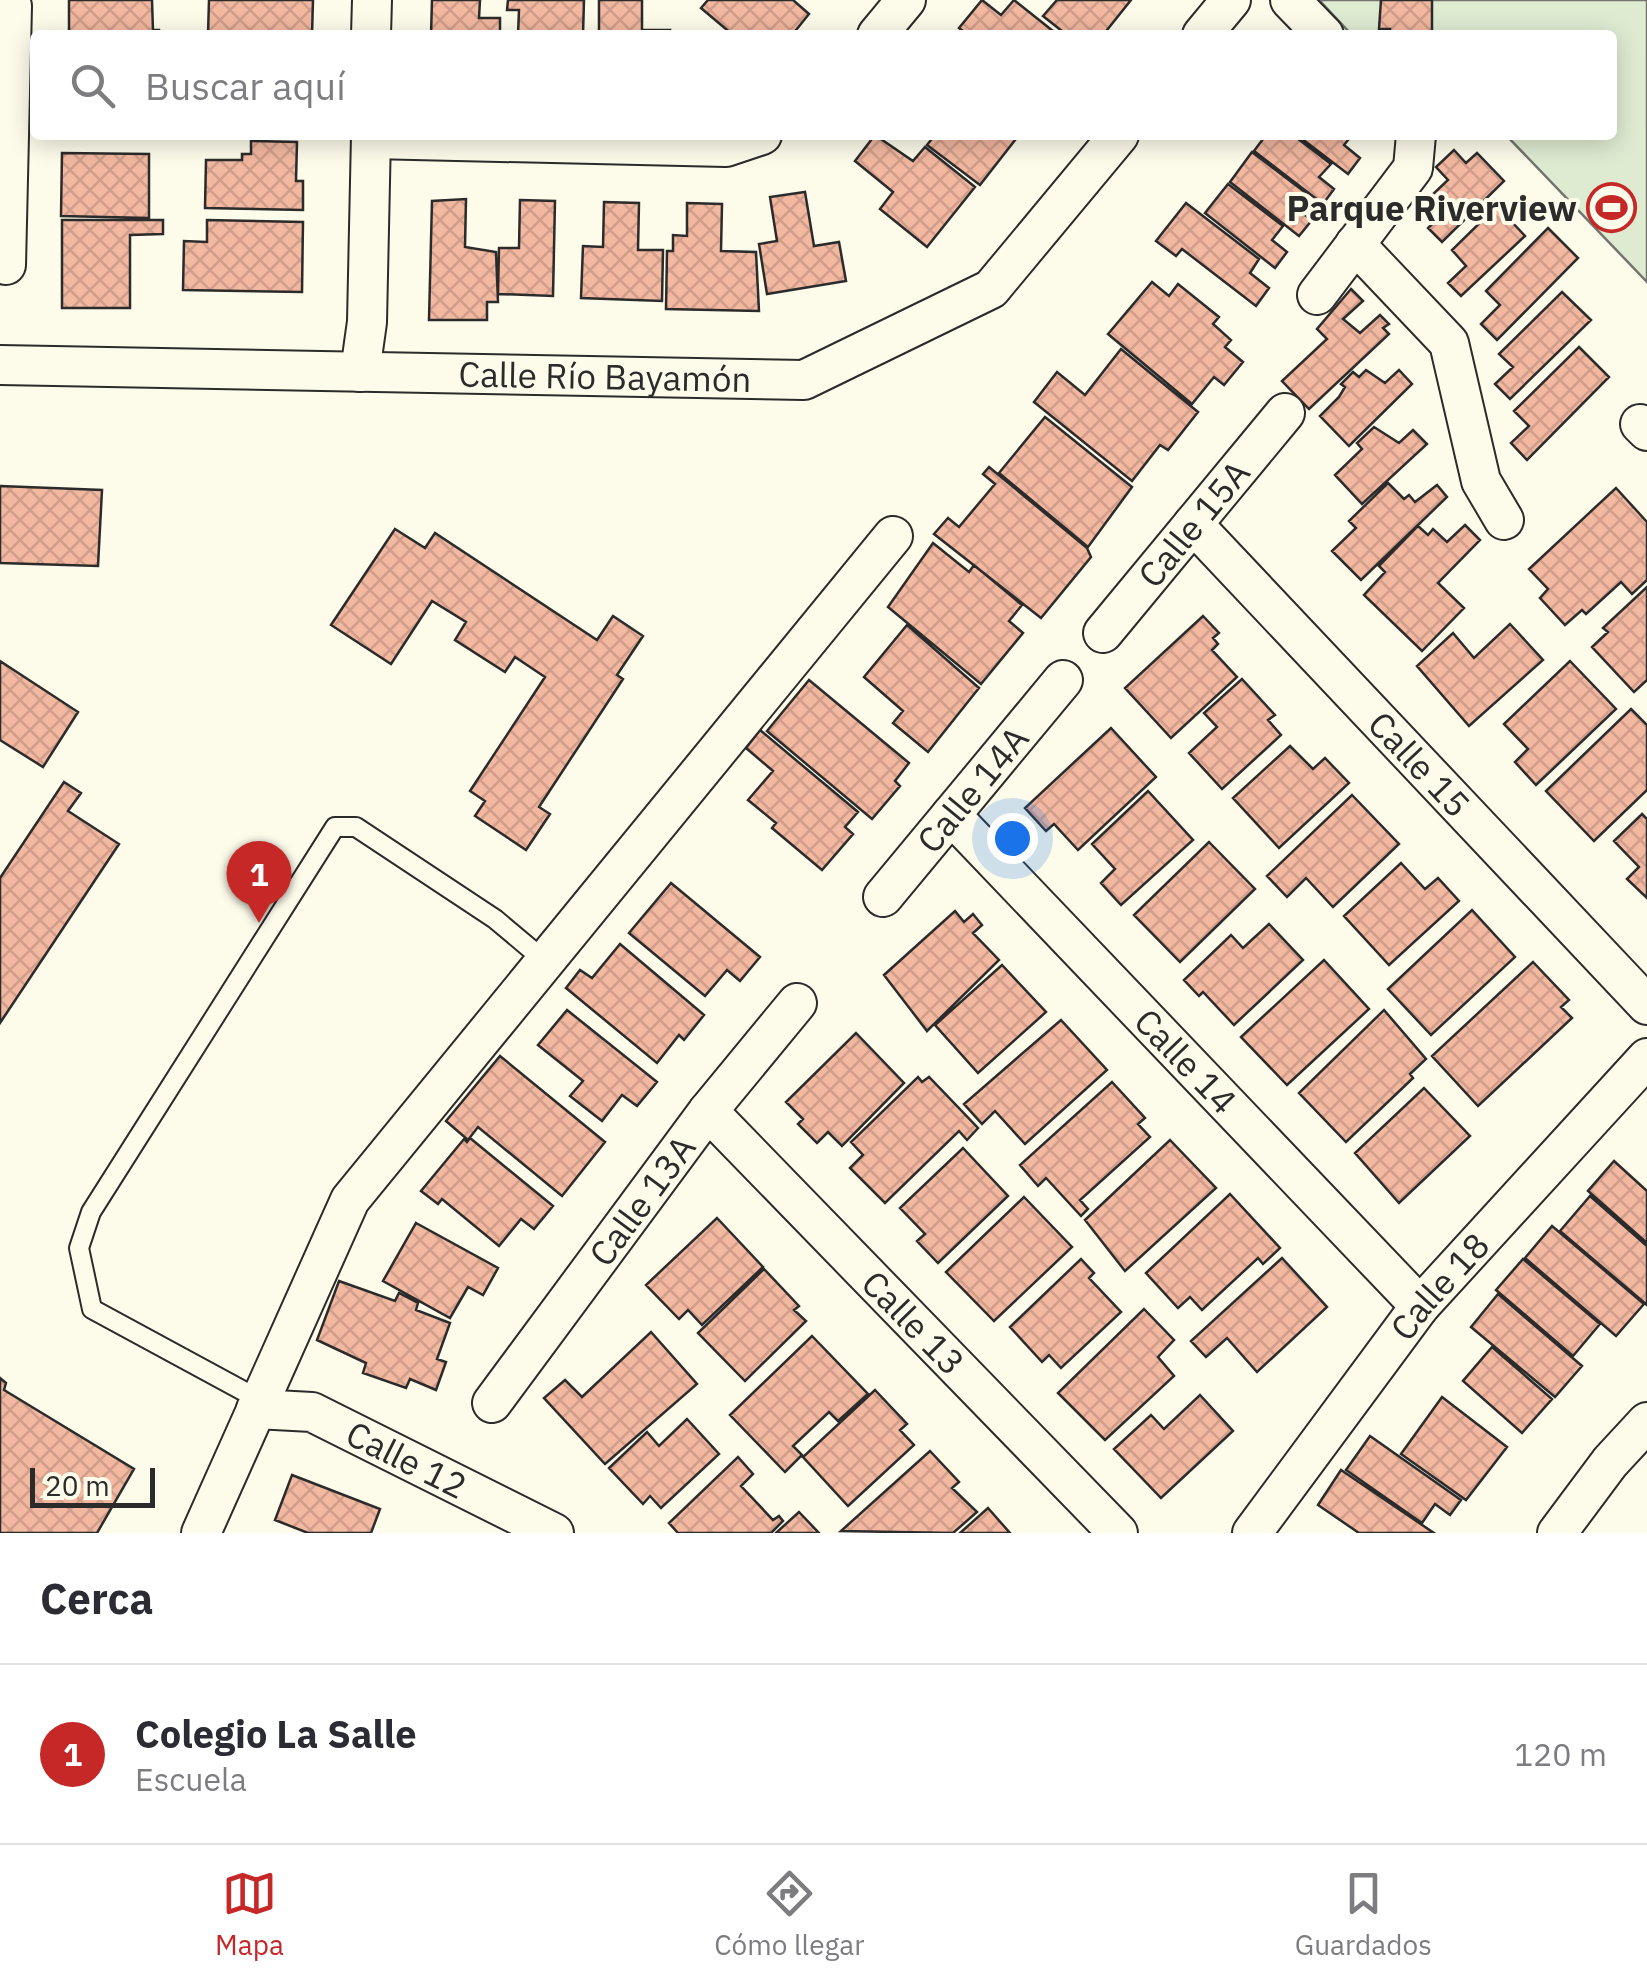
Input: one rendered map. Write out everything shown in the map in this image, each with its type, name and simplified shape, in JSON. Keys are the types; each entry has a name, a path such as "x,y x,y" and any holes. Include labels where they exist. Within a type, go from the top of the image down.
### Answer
{"street":[{"path":"372,0 372,30"},
{"path":"881,30 906,0"},
{"path":"1206,30 1231,0"},
{"path":"1290,0 1319,30"},
{"path":"6,265 4,137 12,6"},
{"path":"360,372 368,322 371,140"},
{"path":"478,140 726,147 747,140"},
{"name":"Calle Río Bayamón","path":"0,366 804,380 991,289 1115,140"},
{"path":"1317,295 1414,168 1416,140"},
{"path":"1355,244 1449,343 1481,481 1504,520"},
{"name":"Calle 15A","path":"1103,633 1285,413"},
{"name":"Calle 15","path":"1192,524 1647,1005"},
{"path":"201,1533 350,1200 893,536"},
{"name":"Calle 14A","path":"883,898 1064,680"},
{"name":"Calle 14","path":"952,815 1420,1306"},
{"name":"Calle 13A","path":"492,1403 708,1111 797,1003"},
{"name":"Calle 18","path":"1252,1533 1420,1306 1647,1058"},
{"name":"Calle 13","path":"708,1111 1118,1533"},
{"name":"Calle 12","path":"258,1404 312,1412 554,1533"},
{"path":"1556,1533 1610,1462 1647,1422"}],"lane":[{"path":"258,1404 92,1308 79,1248 91,1212 335,827 356,827 496,919 545,961"}],"green space":[{"name":"Parque Riverview","path":"1319,0 1647,0 1647,282 1511,140 1617,140 1617,30 1347,30"}],"building":[{"path":"69,0 152,0 153,30 69,30"},
{"path":"209,0 313,0 312,30 208,30"},
{"path":"432,0 480,0 479,18 500,18 500,30 431,30"},
{"path":"508,0 584,0 583,30 518,30 519,10 507,10"},
{"path":"599,0 642,0 642,30 599,30"},
{"path":"708,0 793,0 809,14 796,30 727,30 701,8"},
{"path":"982,0 1001,15 1014,0 1052,30 962,30 959,28"},
{"path":"1057,0 1131,0 1107,30 1061,30 1043,16"},
{"path":"1381,0 1432,0 1432,30 1379,29"},
{"path":"871,140 882,140 913,161 925,147 975,187 927,247 880,209 893,192 855,161"},
{"path":"931,140 1015,140 980,185 927,145"},
{"path":"1262,140 1300,140 1331,164 1319,177 1334,189 1323,204 1254,151"},
{"path":"1304,140 1348,140 1344,145 1360,158 1348,174"},
{"path":"251,141 297,142 296,181 303,181 303,210 205,208 206,160 242,160 242,154 251,154"},
{"path":"1454,150 1466,163 1477,153 1504,181 1442,242 1428,228 1446,211 1431,196 1448,180 1436,167"},
{"path":"1252,152 1306,193 1295,208 1312,220 1299,236 1230,182"},
{"path":"62,153 149,154 149,218 61,216"},
{"path":"1228,184 1283,226 1272,240 1287,252 1275,268 1205,213"},
{"path":"805,192 814,246 839,242 846,281 767,294 759,244 777,241 770,197"},
{"path":"466,199 465,247 496,252 498,302 487,302 487,320 429,320 432,201"},
{"path":"520,200 555,201 553,296 498,294 499,248 519,248"},
{"path":"604,202 639,203 638,250 663,250 662,301 581,298 583,246 603,247"},
{"path":"687,203 722,204 721,251 756,252 759,311 666,309 667,251 673,251 673,235 687,236"},
{"path":"1186,203 1259,259 1250,273 1269,288 1256,306 1182,249 1176,256 1156,241"},
{"path":"1497,206 1525,236 1461,296 1448,283 1466,266 1452,250"},
{"path":"62,220 163,220 163,234 130,235 130,308 62,308"},
{"path":"207,220 303,222 302,292 183,290 184,241 207,242"},
{"path":"1548,228 1578,258 1497,340 1481,324 1500,305 1486,291"},
{"path":"1152,282 1169,296 1178,284 1219,317 1213,324 1231,340 1225,347 1243,362 1224,385 1214,377 1192,404 1108,334"},
{"path":"1351,289 1363,301 1343,319 1360,333 1380,315 1389,324 1383,328 1389,334 1309,409 1282,381 1327,339 1317,329"},
{"path":"1562,292 1591,320 1510,399 1495,384 1513,367 1499,354"},
{"path":"1579,347 1609,377 1527,460 1511,443 1529,426 1514,411"},
{"path":"1121,349 1198,412 1168,450 1160,445 1132,481 1034,402 1057,372 1085,395"},
{"path":"1366,370 1385,383 1399,370 1412,384 1349,446 1320,416 1339,397 1345,387 1341,384 1353,372 1359,377"},
{"path":"1045,417 1132,487 1088,547 999,473"},
{"path":"1374,427 1399,443 1413,430 1427,444 1362,504 1335,475 1362,449 1357,443"},
{"path":"989,467 1087,548 1091,557 1041,618 934,534 948,518 959,527 995,484 983,474"},
{"path":"1388,483 1404,499 1409,495 1415,502 1437,485 1447,497 1361,580 1332,551 1356,528 1349,521"},
{"path":"0,486 102,490 98,566 0,563"},
{"path":"1616,488 1647,522 1647,580 1632,594 1621,582 1586,614 1582,610 1565,625 1540,598 1548,589 1529,569"},
{"path":"1465,525 1480,540 1438,583 1464,608 1422,651 1364,595 1385,572 1379,566 1418,526 1428,535 1433,529 1447,542"},
{"path":"395,529 425,548 435,533 597,640 613,616 643,636 617,675 623,679 539,807 550,814 526,850 475,816 485,801 470,791 545,677 515,657 505,672 455,640 466,622 432,601 391,664 331,625"},
{"path":"933,543 969,572 974,565 1022,605 1009,621 1023,633 981,684 888,607"},
{"path":"1647,587 1647,680 1634,692 1592,647 1608,632 1603,628"},
{"path":"1203,616 1219,633 1213,638 1218,644 1212,650 1237,677 1171,738 1125,688"},
{"path":"1510,624 1543,660 1469,726 1417,666 1453,633 1474,658"},
{"path":"907,625 979,688 928,752 893,723 903,711 864,677"},
{"path":"0,661 78,712 43,767 0,740"},
{"path":"1570,661 1616,709 1536,785 1515,762 1528,749 1504,724"},
{"path":"1242,679 1275,715 1268,720 1281,735 1222,789 1189,753 1217,727 1204,713"},
{"path":"809,680 909,763 895,781 900,786 872,819 767,731"},
{"path":"1631,709 1647,725 1647,790 1594,841 1546,791"},
{"path":"1111,728 1156,777 1078,850 1054,824 1046,831 1025,808"},
{"path":"760,730 858,812 845,827 853,834 822,870 772,828 776,823 748,800 773,771 746,748"},
{"path":"1290,746 1313,769 1325,758 1349,783 1279,848 1233,798"},
{"path":"64,782 81,793 68,811 119,844 0,1023 0,878"},
{"path":"1148,791 1193,840 1121,905 1101,883 1115,869 1092,844"},
{"path":"1352,795 1399,844 1333,907 1306,878 1287,897 1267,876"},
{"path":"1642,814 1647,819 1647,898 1627,879 1639,867 1614,841"},
{"path":"1209,842 1255,889 1180,962 1134,915"},
{"path":"1401,863 1425,889 1438,878 1459,901 1389,965 1344,916"},
{"path":"671,883 760,957 740,981 727,970 705,996 629,933"},
{"path":"1472,910 1515,957 1431,1035 1388,989"},
{"path":"955,911 964,922 973,914 982,925 973,933 999,960 927,1031 884,975"},
{"path":"1269,924 1303,960 1234,1025 1203,992 1199,996 1184,980 1231,935 1243,948"},
{"path":"620,944 704,1015 684,1040 679,1035 657,1063 566,988 580,970 592,978"},
{"path":"1324,960 1369,1009 1287,1085 1241,1037"},
{"path":"1533,962 1569,1000 1561,1007 1572,1018 1478,1106 1432,1056"},
{"path":"1002,965 1046,1012 978,1073 935,1025"},
{"path":"567,1010 657,1082 637,1106 622,1095 602,1121 570,1096 583,1081 538,1045"},
{"path":"1384,1010 1426,1059 1410,1074 1413,1078 1346,1142 1299,1093"},
{"path":"1061,1020 1107,1070 1025,1144 995,1111 982,1124 964,1104"},
{"path":"856,1033 904,1083 842,1146 828,1132 817,1143 798,1124 803,1119 786,1102"},
{"path":"500,1056 605,1142 562,1196 478,1127 468,1140 446,1121"},
{"path":"918,1077 922,1082 929,1077 978,1128 967,1140 959,1131 885,1203 850,1168 863,1155 851,1142"},
{"path":"1112,1082 1145,1118 1138,1124 1150,1137 1080,1200 1088,1209 1081,1216 1046,1178 1038,1186 1020,1165"},
{"path":"1424,1088 1470,1136 1399,1203 1355,1153"},
{"path":"470,1138 553,1206 534,1229 521,1219 499,1246 442,1199 438,1204 421,1191 464,1139 467,1142"},
{"path":"1170,1140 1216,1188 1125,1271 1085,1220"},
{"path":"963,1148 1008,1196 938,1263 917,1241 925,1234 900,1208"},
{"path":"1614,1161 1647,1191 1647,1243 1588,1191"},
{"path":"1230,1194 1280,1248 1263,1264 1258,1258 1202,1310 1190,1297 1178,1308 1146,1273"},
{"path":"1590,1196 1647,1246 1647,1305 1560,1231"},
{"path":"1024,1197 1072,1247 994,1321 946,1272"},
{"path":"717,1218 763,1267 702,1325 688,1310 679,1319 646,1285"},
{"path":"416,1223 498,1268 483,1295 468,1287 450,1318 383,1281"},
{"path":"1552,1226 1644,1304 1616,1336 1525,1258"},
{"path":"1282,1258 1327,1307 1257,1372 1227,1338 1206,1357 1191,1341"},
{"path":"1081,1259 1094,1273 1089,1278 1121,1312 1061,1368 1049,1355 1042,1362 1010,1327"},
{"path":"1523,1259 1600,1324 1573,1356 1496,1290"},
{"path":"764,1269 799,1306 794,1310 806,1321 745,1381 698,1333"},
{"path":"339,1281 395,1301 399,1293 418,1303 416,1310 450,1323 437,1359 446,1362 436,1390 410,1379 406,1388 363,1373 366,1363 317,1340"},
{"path":"1498,1294 1582,1366 1555,1397 1471,1327"},
{"path":"1144,1309 1174,1340 1158,1357 1174,1376 1105,1440 1058,1393"},
{"path":"651,1332 697,1384 605,1464 544,1398 565,1380 582,1397"},
{"path":"812,1336 868,1394 838,1421 829,1412 793,1446 802,1455 785,1472 730,1415"},
{"path":"1492,1347 1552,1399 1522,1433 1463,1381"},
{"path":"0,1378 6,1383 4,1390 134,1469 97,1533 0,1533"},
{"path":"875,1390 907,1424 900,1430 914,1445 848,1506 803,1457"},
{"path":"1200,1395 1233,1431 1161,1498 1114,1449 1151,1415 1164,1429"},
{"path":"1442,1397 1507,1447 1466,1500 1401,1454"},
{"path":"687,1419 719,1454 661,1508 650,1496 643,1504 609,1468 647,1432 659,1446"},
{"path":"1370,1436 1461,1500 1450,1515 1435,1504 1422,1523 1346,1470"},
{"path":"930,1451 959,1482 952,1488 977,1512 953,1533 841,1531"},
{"path":"738,1457 753,1474 741,1486 773,1520 779,1516 783,1521 771,1533 678,1533 669,1523"},
{"path":"1341,1470 1434,1533 1359,1533 1318,1505"},
{"path":"292,1475 380,1509 371,1533 308,1533 275,1520"},
{"path":"988,1508 1010,1533 960,1533"},
{"path":"799,1512 819,1533 776,1533"}],"place":[{"name":"Parque Riverview","path":"1612,208"},
{"name":"Colegio La Salle","path":"259,923"}]}
